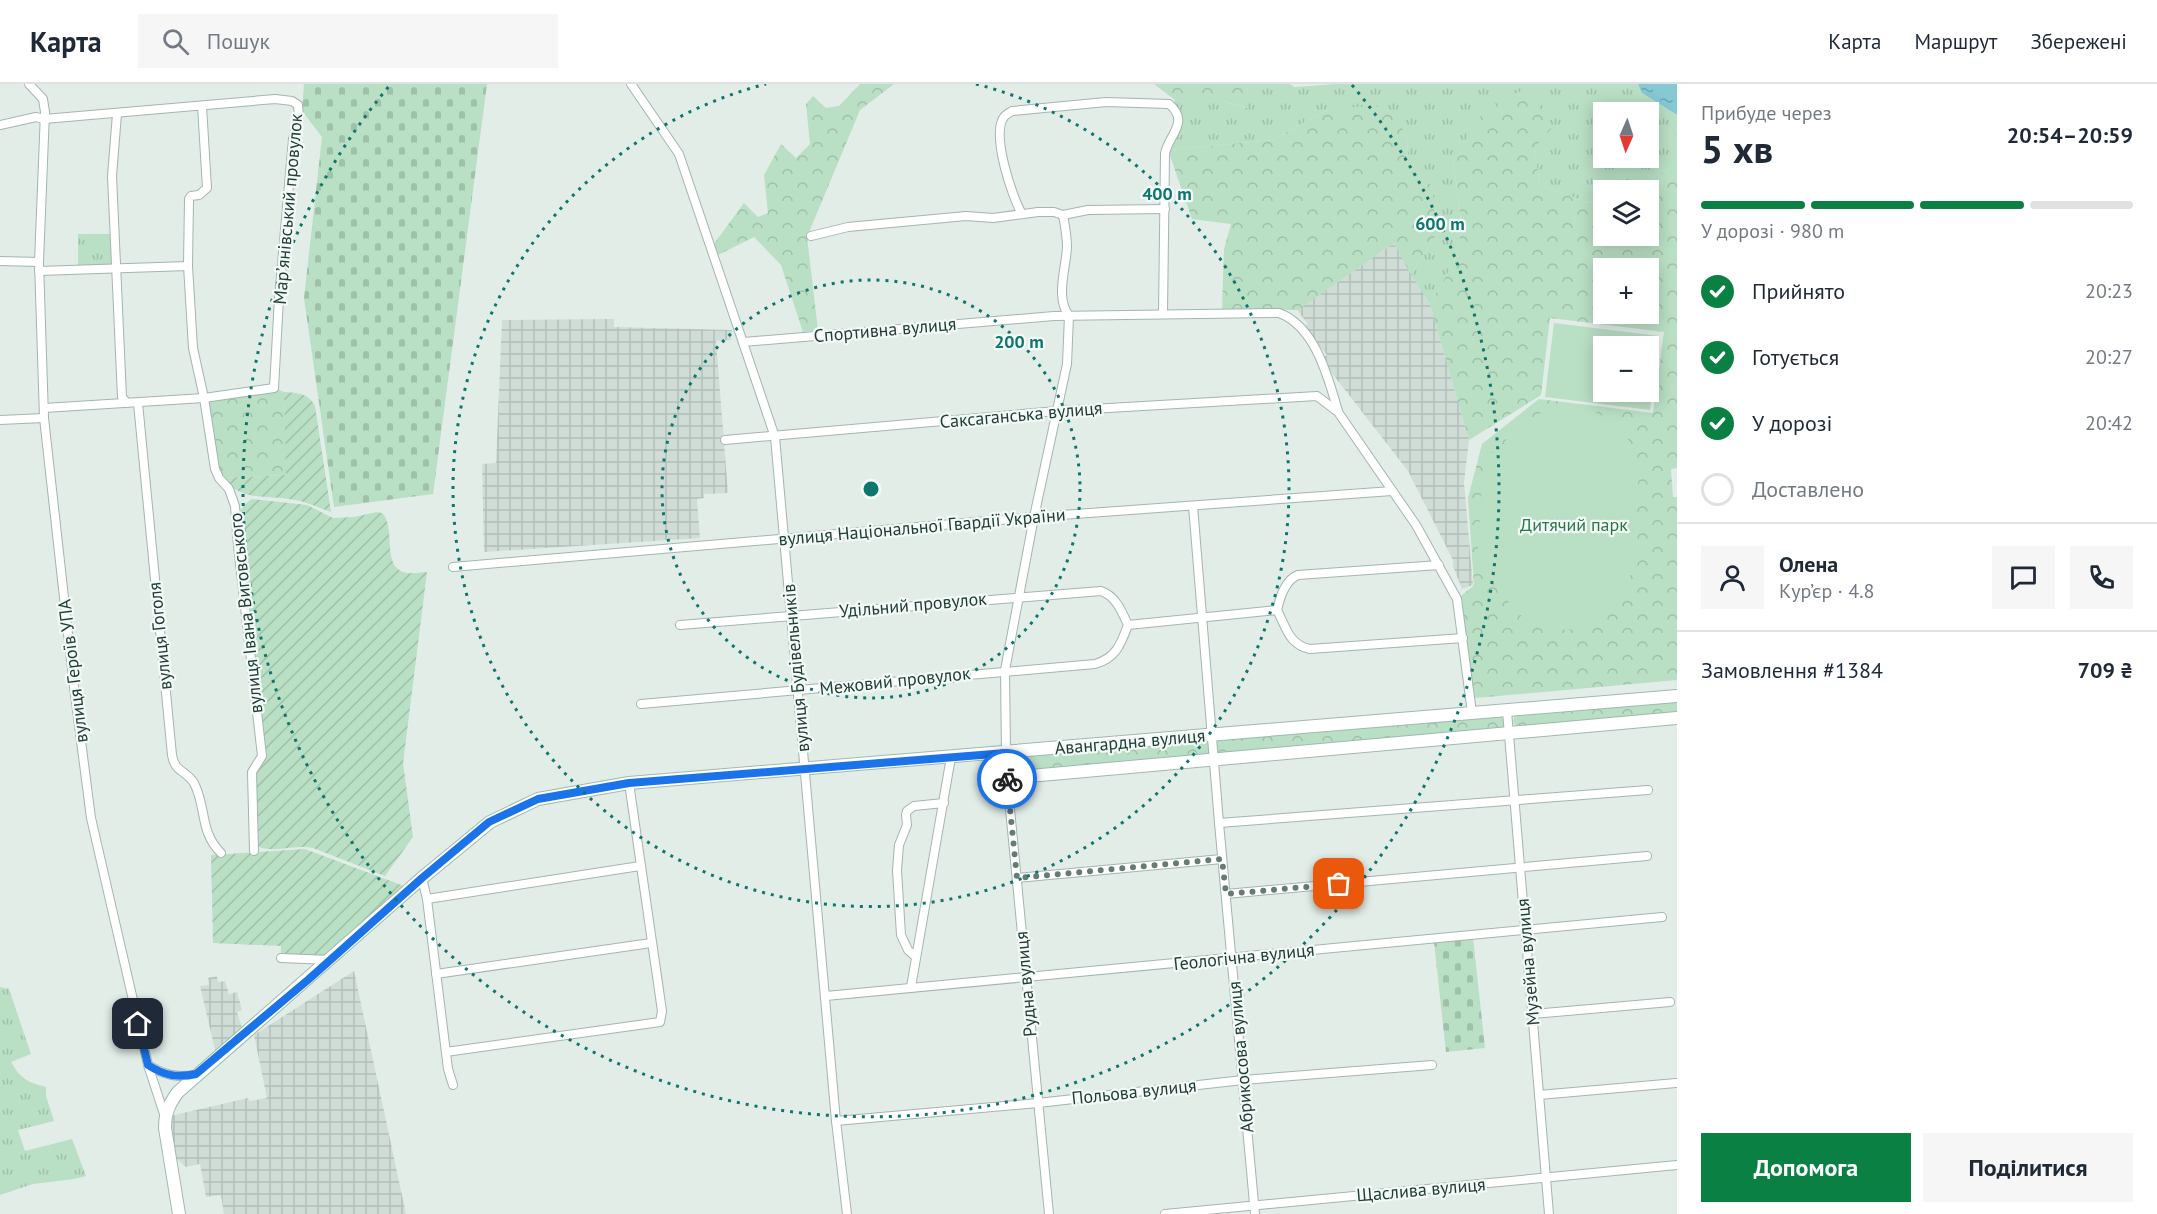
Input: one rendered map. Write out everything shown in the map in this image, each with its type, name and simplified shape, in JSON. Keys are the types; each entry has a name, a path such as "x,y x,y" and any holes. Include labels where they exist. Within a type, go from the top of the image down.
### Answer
{"street":[{"name":"вулиця Героїв УПА","path":"29,84 43,99 44,119 39,266 44,413 91,818 148,1065 165,1117 179,1214"},
{"name":"вулиця Будівельників","path":"631,84 679,154 775,437 836,1121 847,1214"},
{"name":"Марʼянівський провулок","path":"0,124 36,117 44,119 117,114 275,99 292,101 297,105 299,117 293,139 279,298 274,388 204,398"},
{"path":"1022,214 1014,200 1000,138 1001,124 1005,116 1012,111 1107,102 1169,104 1177,115 1176,130 1167,145 1165,154 1164,314"},
{"name":"вулиця Івана Виговського","path":"202,106 207,189 189,199 188,267 193,348 204,398 215,469 219,478 229,489 235,507 262,756 252,772 254,851"},
{"path":"117,114 112,176 122,396 127,403"},
{"path":"811,236 848,227 966,216 993,218 1054,212 1063,215 1088,210 1166,209"},
{"path":"1006,753 1005,670 1067,364 1069,316 1065,311 1063,293 1067,225 1063,215"},
{"path":"0,261 39,266 188,267"},
{"name":"Спортивна вулиця","path":"742,342 1069,316 1279,313 1289,316 1298,324 1315,348 1331,387 1338,412"},
{"name":"Саксаганська вулиця","path":"725,440 1057,411 1317,396 1338,412"},
{"path":"0,420 127,403 204,398"},
{"name":"вулиця Гоголя","path":"138,403 173,764 188,775 193,783 201,804 207,832 214,846 221,853"},
{"path":"1338,412 1416,525 1457,599 1472,713"},
{"name":"вулиця Національної Гвардії України","path":"453,567 1034,518 1392,491"},
{"name":"Абрикосова вулиця","path":"1193,506 1222,859 1255,1210"},
{"path":"1276,610 1287,584 1298,575 1439,565"},
{"name":"Удільний провулок","path":"680,625 1101,591 1114,599 1128,625"},
{"path":"1128,625 1276,610"},
{"path":"1276,610 1292,640 1300,647 1310,649 1463,638"},
{"name":"Межовий провулок","path":"641,704 1005,670 1095,664 1106,661 1117,652 1128,625"},
{"name":"Авангардна вулиця","path":"165,1117 168,1105 196,1074 422,878 489,822 538,799 629,783 1677,696"},
{"name":"Музейна вулиця","path":"1507,711 1549,1214"},
{"name":"Авангардна вулиця","path":"1007,778 1677,718"},
{"name":"Рудна вулиця","path":"1006,753 1049,1214"},
{"path":"911,987 951,757"},
{"path":"446,1052 660,1022 662,1011 629,783"},
{"path":"1219,823 1648,790"},
{"path":"916,957 908,950 901,935 897,870 899,845 906,832 907,811 914,806 944,803"},
{"path":"1226,894 1647,856"},
{"path":"1017,878 1222,859"},
{"path":"426,899 640,866"},
{"path":"422,878 446,1052 453,1085"},
{"name":"Геологічна вулиця","path":"826,996 1662,917"},
{"path":"436,974 651,943"},
{"path":"281,958 330,960"},
{"path":"1533,1014 1670,1002"},
{"path":"148,1065 170,1076 182,1077 196,1074"},
{"name":"Польова вулиця","path":"836,1121 1038,1103 1243,1080 1432,1065"},
{"path":"1539,1095 1676,1083"},
{"name":"Щаслива вулиця","path":"1165,1214 1255,1210 1677,1165"}],"shaded area":[{"path":"1394,243 1430,304 1469,440 1464,482 1473,585 1462,589 1453,560 1408,471 1321,359 1327,355 1304,327 1308,324 1297,310"},
{"path":"614,319 614,327 732,330 731,340 716,341 728,493 704,494 704,498 697,499 700,538 484,552 482,464 496,463 502,320"},
{"path":"354,971 406,1214 224,1214 221,1195 206,1197 200,1164 186,1167 174,1157 169,1127 170,1116 248,1098 249,1101 267,1098 254,1035"},
{"path":"217,976 218,982 225,981 229,994 237,992 242,1010 237,1012 243,1031 216,1054 200,986 209,985 208,978"}],"green space":[{"path":"304,84 487,84 433,494 334,507 304,298 322,137 302,111"},
{"path":"860,84 894,84 860,110 807,237 818,330 803,332 781,265 754,237 716,256 713,245 744,203 758,217 768,213 764,175 781,144 796,158 810,144 806,104 813,96 826,108 839,106"},
{"path":"1154,84 1248,84 1247,108 1219,100 1175,100"},
{"path":"1248,84 1290,84 1294,87 1337,84 1638,84 1642,93 1656,102 1593,102 1593,168 1659,168 1659,104 1677,115 1677,164 1650,180 1593,180 1593,202 1589,203 1540,185 1534,148 1453,159 1462,228 1454,262 1430,304 1411,275 1435,237 1407,168 1408,137 1329,109 1272,140 1168,150 1176,136 1173,105 1175,100 1219,100 1246,108"},
{"name":"Дитячий парк","path":"1527,88 1553,127 1534,148 1540,185 1589,203 1593,202 1593,246 1659,246 1659,180 1650,180 1677,164 1677,468 1671,469 1673,497 1677,497 1677,680 1475,698 1459,598 1474,585 1468,498 1482,444 1539,399 1653,413 1654,402 1659,402 1659,369 1664,332 1599,324 1659,324 1659,258 1593,258 1593,323 1550,318 1541,395 1469,440 1430,304 1454,262 1462,228 1453,159 1486,108"},
{"path":"1386,105 1408,137 1407,168 1433,186 1435,237 1411,275 1394,243 1298,310 1222,309 1224,249 1231,224 1192,219 1168,150 1272,140 1329,109"},
{"path":"78,234 114,234 115,267 78,269"},
{"path":"1554,323 1659,336 1593,336 1593,402 1651,402 1650,410 1545,397"},
{"path":"277,389 284,392 287,475 221,478 208,400"},
{"path":"284,392 306,396 315,406 331,512 300,501 247,494 230,486 221,478 286,475"},
{"path":"1569,406 1595,412 1616,425 1625,435 1636,458 1638,484 1632,566 1623,594 1604,616 1578,628 1564,630 1549,629 1519,614 1503,592 1495,566 1477,565 1484,452 1501,453 1510,435 1528,420 1549,410"},
{"path":"252,499 307,505 333,518 382,513 388,528 394,564 399,570 407,573 427,572 403,763 413,837 385,876 313,848 270,849 257,846 255,771 263,763 264,758 238,514"},
{"path":"1677,700 1677,715 1516,726 1513,722 1515,715"},
{"path":"1499,715 1505,720 1505,728 1218,754 1216,741 1218,738"},
{"path":"1208,740 1209,756 1022,772 1019,768 1018,760 1023,755"},
{"path":"305,849 404,886 328,956 281,954 281,946 213,943 211,855"},
{"path":"1473,938 1485,1048 1446,1052 1434,942"},
{"path":"0,987 9,989 31,1054 11,1062 25,1079 46,1087 46,1096 54,1121 18,1130 25,1151 72,1139 86,1176 33,1184 0,1195"}],"water":[{"path":"1638,84 1677,84 1677,115 1659,102 1642,93"}],"way so far":[{"path":"1007,779 1017,878 1222,859 1226,894 1339,884"}],"route":[{"path":"138,1024 148,1065 170,1076 182,1077 196,1074 489,822 538,799 629,783 1006,753 1007,779"}]}
